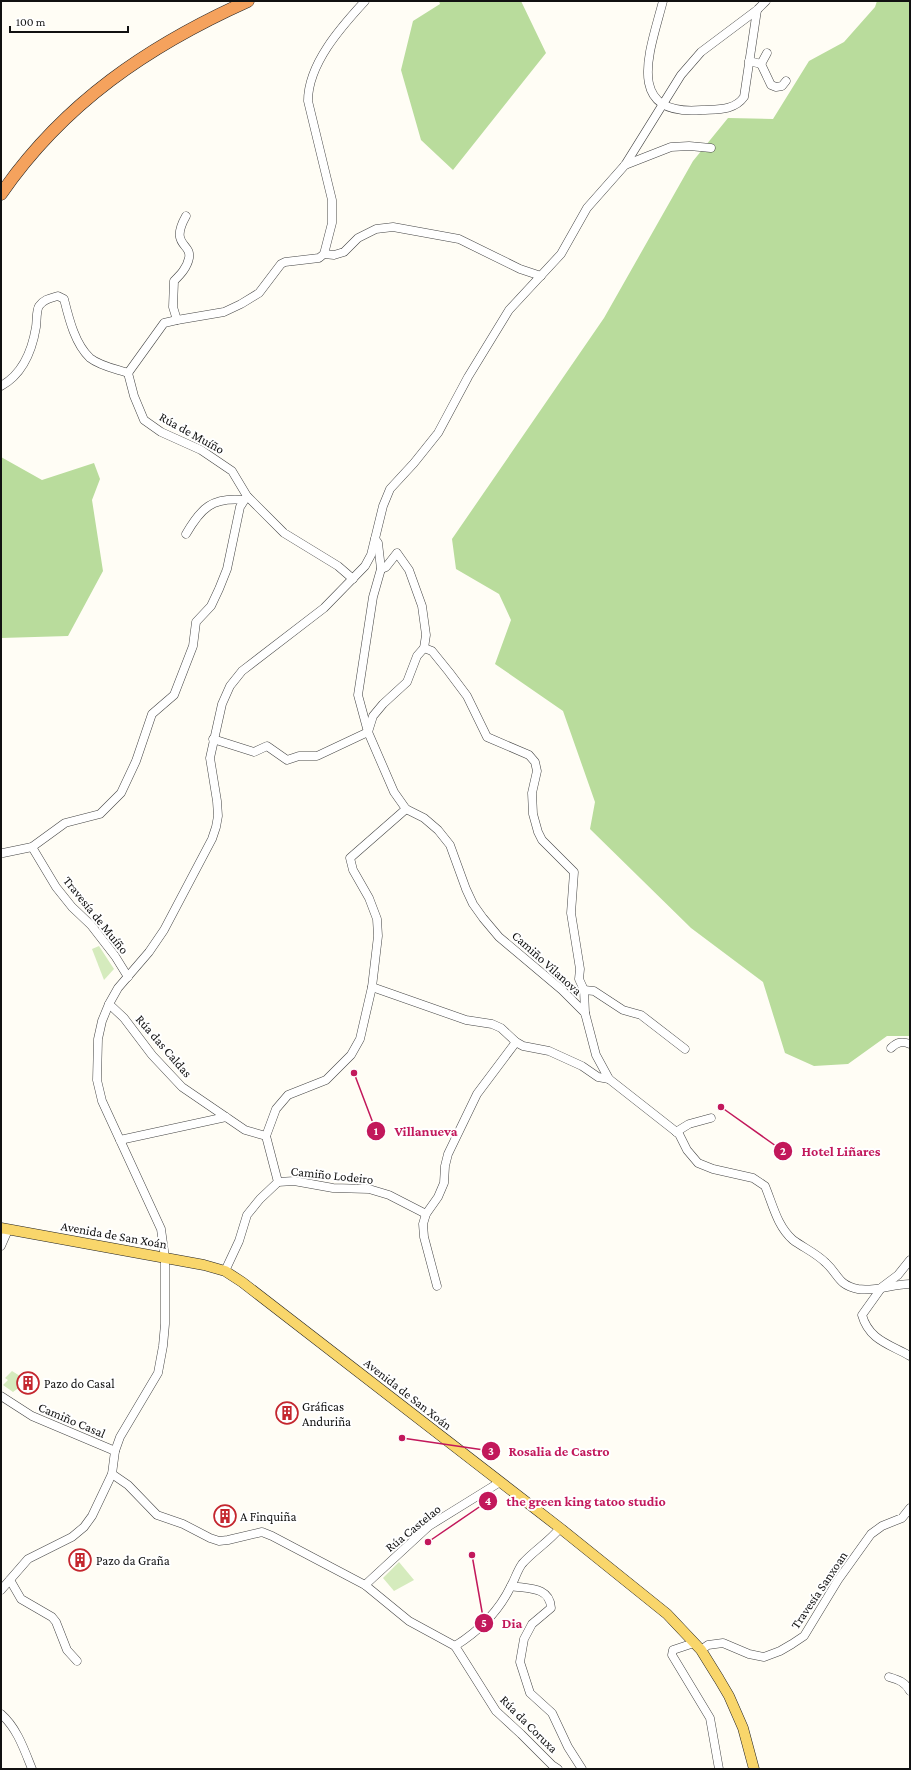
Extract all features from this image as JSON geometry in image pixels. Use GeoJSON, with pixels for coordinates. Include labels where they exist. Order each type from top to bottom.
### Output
{"type":"FeatureCollection","features":[{"type":"Feature","properties":{"kind":"highway"},"geometry":{"type":"LineString","coordinates":[[1,194],[13,176],[46,138],[79,106],[115,76],[152,50],[188,30],[248,1]]}},
{"type":"Feature","properties":{"kind":"main road","name":"Avenida de San Xoán"},"geometry":{"type":"LineString","coordinates":[[5,1229],[204,1265],[225,1271],[242,1282],[560,1528],[647,1597],[666,1614],[697,1646],[729,1696],[743,1728],[754,1769]]}},
{"type":"Feature","properties":{"kind":"street"},"geometry":{"type":"LineString","coordinates":[[1,386],[10,381],[20,372],[28,357],[34,340],[39,307],[46,299],[58,296],[64,299],[74,332],[90,358],[108,367],[128,373],[164,324],[177,320],[224,312],[242,304],[259,292],[281,264],[285,262],[319,258],[324,254],[332,223],[332,200],[308,100],[308,90],[324,51],[365,1]]}},
{"type":"Feature","properties":{"kind":"street"},"geometry":{"type":"LineString","coordinates":[[663,1],[651,50],[647,76],[649,90],[663,105],[685,112],[729,108],[739,104],[744,98],[758,10]]}},
{"type":"Feature","properties":{"kind":"street"},"geometry":{"type":"LineString","coordinates":[[1,1590],[28,1559],[72,1536],[84,1527],[92,1516],[112,1474],[115,1451],[128,1423],[158,1373],[165,1324],[165,1258],[162,1229],[102,1101],[97,1080],[98,1039],[102,1021],[118,988],[149,952],[164,930],[212,839],[218,816],[210,758],[222,704],[230,686],[242,671],[324,608],[353,579],[368,561],[383,506],[390,489],[414,463],[438,433],[468,377],[509,310],[561,254],[587,208],[625,165],[681,76],[701,52],[758,10],[765,2]]}},
{"type":"Feature","properties":{"kind":"street"},"geometry":{"type":"LineString","coordinates":[[761,64],[767,53]]}},
{"type":"Feature","properties":{"kind":"street"},"geometry":{"type":"LineString","coordinates":[[749,61],[761,64]]}},
{"type":"Feature","properties":{"kind":"street"},"geometry":{"type":"LineString","coordinates":[[761,64],[771,85],[776,87],[782,86],[786,81]]}},
{"type":"Feature","properties":{"kind":"street"},"geometry":{"type":"LineString","coordinates":[[625,165],[671,147],[689,146],[710,148]]}},
{"type":"Feature","properties":{"kind":"street"},"geometry":{"type":"LineString","coordinates":[[177,320],[173,307],[174,282],[185,269],[189,258],[188,252],[179,235],[180,228],[186,216]]}},
{"type":"Feature","properties":{"kind":"street"},"geometry":{"type":"LineString","coordinates":[[324,254],[334,255],[344,252],[358,238],[376,229],[394,227],[460,239],[520,269],[541,276]]}},
{"type":"Feature","properties":{"kind":"street","name":"Rúa de Muíño"},"geometry":{"type":"LineString","coordinates":[[128,373],[134,396],[144,420],[161,432],[201,450],[232,471],[245,498],[284,533],[338,566],[353,579]]}},
{"type":"Feature","properties":{"kind":"street"},"geometry":{"type":"LineString","coordinates":[[186,534],[196,516],[205,508],[218,502],[245,498]]}},
{"type":"Feature","properties":{"kind":"street"},"geometry":{"type":"LineString","coordinates":[[3,853],[32,847],[65,823],[100,814],[121,793],[136,761],[152,714],[174,695],[193,646],[196,622],[211,606],[219,589],[227,569],[240,507],[245,498]]}},
{"type":"Feature","properties":{"kind":"street"},"geometry":{"type":"LineString","coordinates":[[225,1271],[239,1241],[248,1215],[260,1199],[278,1182],[266,1136],[276,1109],[288,1095],[326,1080],[350,1055],[360,1039],[372,987],[378,936],[377,919],[369,898],[353,870],[350,858],[406,810],[394,792],[368,732],[358,695],[373,597],[381,569],[378,543],[375,539]]}},
{"type":"Feature","properties":{"kind":"street"},"geometry":{"type":"LineString","coordinates":[[213,739],[254,752],[267,746],[287,760],[299,756],[317,756],[368,732],[373,716],[383,704],[407,682],[414,662],[424,648],[426,635],[422,606],[409,570],[397,553],[386,566],[381,569]]}},
{"type":"Feature","properties":{"kind":"street"},"geometry":{"type":"LineString","coordinates":[[424,648],[432,651],[467,696],[487,737],[529,755],[535,762],[537,771],[532,792],[533,814],[538,832],[542,840],[574,872],[572,913],[580,969],[579,979],[584,990],[585,1013]]}},
{"type":"Feature","properties":{"kind":"street","name":"Camiño Vilanova"},"geometry":{"type":"LineString","coordinates":[[406,810],[424,818],[434,826],[450,845],[466,889],[473,904],[483,918],[499,936],[562,990],[585,1013],[596,1055],[609,1079],[679,1134],[687,1150],[698,1163],[713,1169],[753,1178],[765,1186],[774,1212],[792,1239],[821,1257],[838,1279],[846,1286],[860,1289],[910,1284]]}},
{"type":"Feature","properties":{"kind":"street","name":"Travesía de Muíño"},"geometry":{"type":"LineString","coordinates":[[32,847],[56,887],[72,907],[92,925],[116,956],[128,977]]}},
{"type":"Feature","properties":{"kind":"street"},"geometry":{"type":"LineString","coordinates":[[372,987],[466,1020],[492,1024],[500,1028],[516,1042],[532,1049],[549,1051],[582,1066],[598,1077],[609,1079]]}},
{"type":"Feature","properties":{"kind":"street"},"geometry":{"type":"LineString","coordinates":[[584,990],[594,991],[623,1010],[641,1015],[685,1049]]}},
{"type":"Feature","properties":{"kind":"street","name":"Rúa das Caldas"},"geometry":{"type":"LineString","coordinates":[[109,1004],[124,1018],[152,1055],[182,1087],[245,1130],[266,1136]]}},
{"type":"Feature","properties":{"kind":"street"},"geometry":{"type":"LineString","coordinates":[[437,1286],[424,1237],[423,1224],[426,1214],[438,1197],[444,1183],[445,1166],[448,1154],[477,1094],[516,1042]]}},
{"type":"Feature","properties":{"kind":"street"},"geometry":{"type":"LineString","coordinates":[[891,1048],[900,1042],[910,1044]]}},
{"type":"Feature","properties":{"kind":"street"},"geometry":{"type":"LineString","coordinates":[[120,1140],[226,1118]]}},
{"type":"Feature","properties":{"kind":"street"},"geometry":{"type":"LineString","coordinates":[[676,1132],[690,1124],[711,1118]]}},
{"type":"Feature","properties":{"kind":"street","name":"Camiño Lodeiro"},"geometry":{"type":"LineString","coordinates":[[278,1182],[294,1181],[333,1188],[369,1189],[389,1195],[426,1214]]}},
{"type":"Feature","properties":{"kind":"street"},"geometry":{"type":"LineString","coordinates":[[1,1246],[5,1229]]}},
{"type":"Feature","properties":{"kind":"street"},"geometry":{"type":"LineString","coordinates":[[910,1260],[898,1275],[882,1287],[862,1315],[865,1324],[872,1335],[910,1356]]}},
{"type":"Feature","properties":{"kind":"street","name":"Camiño Casal"},"geometry":{"type":"LineString","coordinates":[[1,1396],[32,1416],[115,1451]]}},
{"type":"Feature","properties":{"kind":"street"},"geometry":{"type":"LineString","coordinates":[[112,1474],[128,1485],[157,1515],[183,1524],[219,1541],[262,1532],[306,1553],[365,1585],[409,1621],[456,1646],[474,1633],[490,1617],[512,1586],[516,1574],[523,1564],[560,1528]]}},
{"type":"Feature","properties":{"kind":"street","name":"Rúa Castelao"},"geometry":{"type":"LineString","coordinates":[[365,1585],[429,1526],[500,1482]]}},
{"type":"Feature","properties":{"kind":"street","name":"Travesía Sanxoan"},"geometry":{"type":"LineString","coordinates":[[719,1769],[710,1718],[672,1655],[673,1650],[723,1643],[749,1654],[764,1657],[780,1651],[792,1644],[804,1636],[838,1580],[871,1534],[882,1526],[902,1518],[910,1508]]}},
{"type":"Feature","properties":{"kind":"street"},"geometry":{"type":"LineString","coordinates":[[10,1580],[21,1599],[52,1617],[56,1622],[67,1650],[77,1661]]}},
{"type":"Feature","properties":{"kind":"street"},"geometry":{"type":"LineString","coordinates":[[512,1586],[534,1588],[548,1598],[551,1603],[551,1608],[532,1624],[524,1639],[520,1662],[530,1693],[552,1713],[568,1747],[582,1769]]}},
{"type":"Feature","properties":{"kind":"street","name":"Rúa da Coruxa"},"geometry":{"type":"LineString","coordinates":[[456,1646],[496,1711],[558,1769]]}},
{"type":"Feature","properties":{"kind":"street"},"geometry":{"type":"LineString","coordinates":[[889,1677],[901,1680],[910,1691]]}},
{"type":"Feature","properties":{"kind":"street"},"geometry":{"type":"LineString","coordinates":[[1,1714],[10,1723],[18,1737],[32,1769]]}},
{"type":"Feature","properties":{"kind":"green space"},"geometry":{"type":"Polygon","coordinates":[[[439,1],[521,1],[546,53],[453,170],[421,140],[401,70],[413,21],[440,4],[439,1]]]}},
{"type":"Feature","properties":{"kind":"green space"},"geometry":{"type":"Polygon","coordinates":[[[877,1],[910,1],[910,1036],[887,1036],[848,1064],[814,1066],[785,1053],[763,982],[691,928],[590,829],[595,802],[563,711],[495,664],[511,620],[499,594],[456,569],[452,539],[604,318],[693,161],[728,118],[773,119],[809,61],[844,42],[875,7],[877,1]]]}},
{"type":"Feature","properties":{"kind":"green space"},"geometry":{"type":"Polygon","coordinates":[[[1,457],[42,480],[94,463],[100,479],[92,500],[103,571],[68,636],[1,638],[1,457]]]}},
{"type":"Feature","properties":{"kind":"green space"},"geometry":{"type":"Polygon","coordinates":[[[99,946],[114,969],[104,980],[92,949],[99,946]]]}},
{"type":"Feature","properties":{"kind":"green space"},"geometry":{"type":"Polygon","coordinates":[[[12,1371],[28,1381],[13,1392],[3,1385],[8,1380],[5,1378],[12,1371]]]}},
{"type":"Feature","properties":{"kind":"green space"},"geometry":{"type":"Polygon","coordinates":[[[399,1562],[414,1580],[394,1591],[383,1578],[399,1562]]]}},
{"type":"Feature","properties":{"kind":"place","name":"Villanueva"},"geometry":{"type":"Point","coordinates":[354,1073]}},
{"type":"Feature","properties":{"kind":"place","name":"Hotel Liñares"},"geometry":{"type":"Point","coordinates":[721,1107]}},
{"type":"Feature","properties":{"kind":"place","name":"Pazo do Casal"},"geometry":{"type":"Point","coordinates":[28,1383]}},
{"type":"Feature","properties":{"kind":"place","name":"Gráficas Anduriña"},"geometry":{"type":"Point","coordinates":[287,1413]}},
{"type":"Feature","properties":{"kind":"place","name":"Rosalia de Castro"},"geometry":{"type":"Point","coordinates":[402,1438]}},
{"type":"Feature","properties":{"kind":"place","name":"A Finquiña"},"geometry":{"type":"Point","coordinates":[225,1516]}},
{"type":"Feature","properties":{"kind":"place","name":"the green king tatoo studio"},"geometry":{"type":"Point","coordinates":[428,1542]}},
{"type":"Feature","properties":{"kind":"place","name":"Dia"},"geometry":{"type":"Point","coordinates":[472,1555]}},
{"type":"Feature","properties":{"kind":"place","name":"Pazo da Graña"},"geometry":{"type":"Point","coordinates":[80,1560]}}]}
